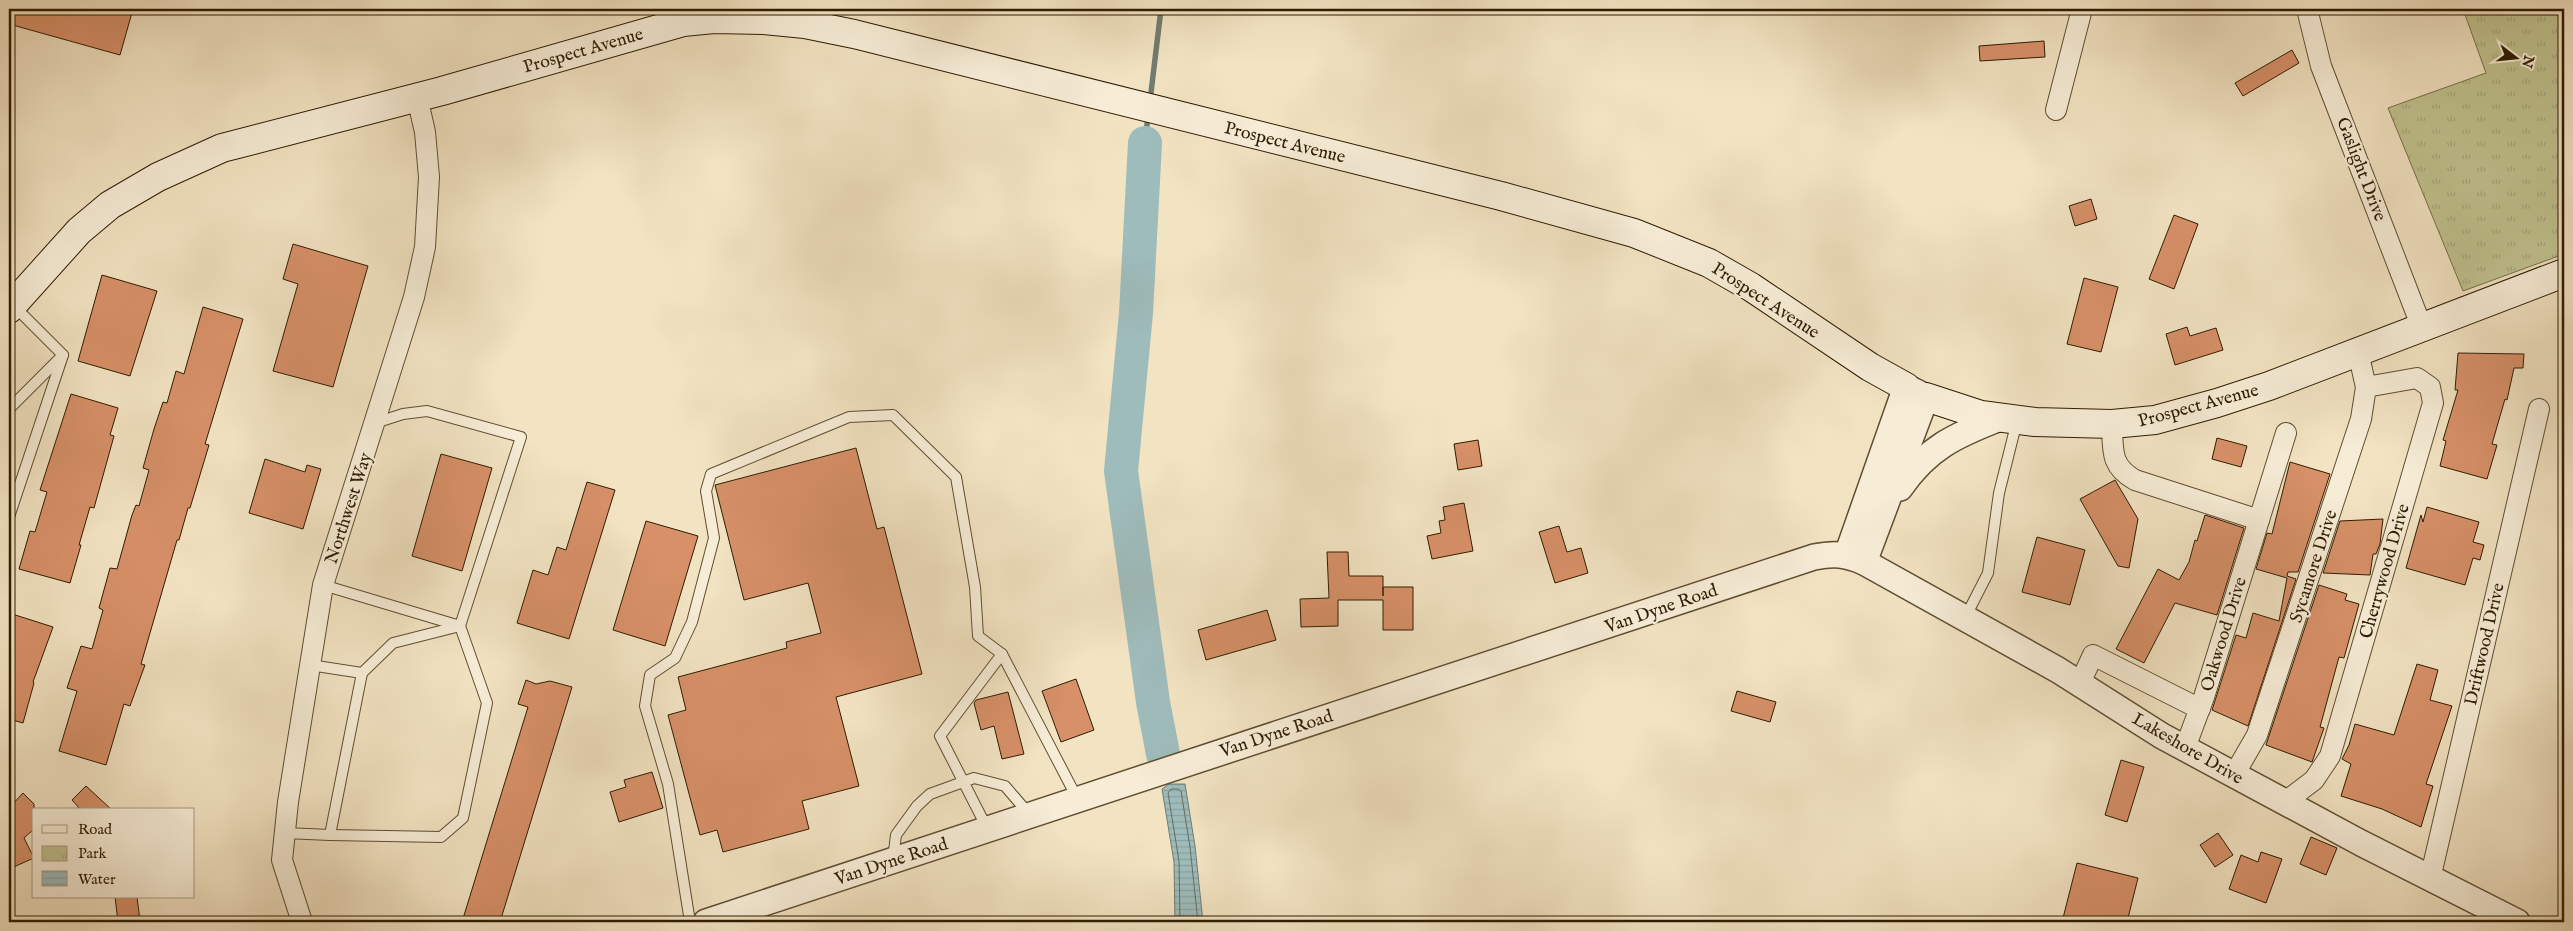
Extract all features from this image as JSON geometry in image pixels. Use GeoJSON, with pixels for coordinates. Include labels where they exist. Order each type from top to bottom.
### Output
{"type":"FeatureCollection","features":[{"type":"Feature","properties":{"kind":"main road","name":"Prospect Avenue"},"geometry":{"type":"LineString","coordinates":[[10,308],[96,216],[126,194],[158,176],[222,148],[417,97],[661,28],[702,20],[737,19],[805,24],[854,34],[1501,196],[1671,246],[1709,263],[1751,286],[1854,357],[1916,392],[1981,415],[2009,419],[2058,424],[2112,424],[2156,420],[2217,403],[2358,352],[2564,273]]}},
{"type":"Feature","properties":{"kind":"street"},"geometry":{"type":"LineString","coordinates":[[2056,110],[2082,9]]}},
{"type":"Feature","properties":{"kind":"street","name":"Gaslight Drive"},"geometry":{"type":"LineString","coordinates":[[2306,9],[2321,66],[2422,328]]}},
{"type":"Feature","properties":{"kind":"street","name":"Northwest Way"},"geometry":{"type":"LineString","coordinates":[[302,922],[282,860],[285,833],[323,585],[414,297],[427,234],[429,196],[428,157],[417,97]]}},
{"type":"Feature","properties":{"kind":"street","name":"Sycamore Drive"},"geometry":{"type":"LineString","coordinates":[[2234,775],[2248,754],[2265,711],[2361,419],[2366,386],[2358,352]]}},
{"type":"Feature","properties":{"kind":"street","name":"Cherrywood Drive"},"geometry":{"type":"LineString","coordinates":[[2285,802],[2314,780],[2330,756],[2433,403],[2430,387],[2417,378],[2366,386]]}},
{"type":"Feature","properties":{"kind":"street"},"geometry":{"type":"LineString","coordinates":[[1876,529],[1916,392]]}},
{"type":"Feature","properties":{"kind":"street"},"geometry":{"type":"LineString","coordinates":[[1856,558],[1916,392]]}},
{"type":"Feature","properties":{"kind":"street","name":"Driftwood Drive"},"geometry":{"type":"LineString","coordinates":[[2430,879],[2539,409]]}},
{"type":"Feature","properties":{"kind":"street"},"geometry":{"type":"LineString","coordinates":[[1856,558],[1900,488],[1926,456],[1948,440],[2009,419]]}},
{"type":"Feature","properties":{"kind":"street"},"geometry":{"type":"LineString","coordinates":[[2112,424],[2113,453],[2122,473],[2135,480],[2259,520]]}},
{"type":"Feature","properties":{"kind":"street","name":"Oakwood Drive"},"geometry":{"type":"LineString","coordinates":[[2185,748],[2200,709],[2286,433]]}},
{"type":"Feature","properties":{"kind":"street","name":"Van Dyne Road"},"geometry":{"type":"LineString","coordinates":[[706,922],[1814,557],[1832,554],[1856,558]]}},
{"type":"Feature","properties":{"kind":"street","name":"Lakeshore Drive"},"geometry":{"type":"LineString","coordinates":[[1856,558],[2080,683],[2185,748],[2234,775],[2430,879],[2517,922]]}},
{"type":"Feature","properties":{"kind":"street"},"geometry":{"type":"LineString","coordinates":[[2080,683],[2093,655],[2200,709]]}},
{"type":"Feature","properties":{"kind":"lane"},"geometry":{"type":"LineString","coordinates":[[10,308],[63,355]]}},
{"type":"Feature","properties":{"kind":"lane"},"geometry":{"type":"LineString","coordinates":[[9,410],[63,355]]}},
{"type":"Feature","properties":{"kind":"lane"},"geometry":{"type":"LineString","coordinates":[[9,517],[63,355]]}},
{"type":"Feature","properties":{"kind":"lane"},"geometry":{"type":"LineString","coordinates":[[285,833],[441,837],[463,818],[487,704],[460,626],[521,437],[427,411],[403,414],[375,422]]}},
{"type":"Feature","properties":{"kind":"lane"},"geometry":{"type":"LineString","coordinates":[[706,922],[645,706],[650,675],[675,658],[692,622],[714,538],[706,491],[712,474],[849,418],[893,415],[956,478],[975,587],[978,636],[1002,654],[1078,798]]}},
{"type":"Feature","properties":{"kind":"lane"},"geometry":{"type":"LineString","coordinates":[[1964,618],[1988,573],[2009,419]]}},
{"type":"Feature","properties":{"kind":"lane"},"geometry":{"type":"LineString","coordinates":[[323,585],[460,626]]}},
{"type":"Feature","properties":{"kind":"lane"},"geometry":{"type":"LineString","coordinates":[[330,835],[362,673],[394,643],[460,626]]}},
{"type":"Feature","properties":{"kind":"lane"},"geometry":{"type":"LineString","coordinates":[[987,829],[940,736],[1002,654]]}},
{"type":"Feature","properties":{"kind":"lane"},"geometry":{"type":"LineString","coordinates":[[310,665],[362,673]]}},
{"type":"Feature","properties":{"kind":"lane"},"geometry":{"type":"LineString","coordinates":[[893,860],[896,835],[917,806],[930,794],[974,778],[1005,786],[1030,814]]}},
{"type":"Feature","properties":{"kind":"green space"},"geometry":{"type":"Polygon","coordinates":[[[2463,9],[2564,9],[2564,254],[2463,291],[2388,108],[2486,73],[2463,9]]]}},
{"type":"Feature","properties":{"kind":"water"},"geometry":{"type":"Polygon","coordinates":[[[1169,784],[1185,784],[1195,846],[1203,922],[1175,922],[1174,862],[1162,789],[1169,784]]]}},
{"type":"Feature","properties":{"kind":"building"},"geometry":{"type":"Polygon","coordinates":[[[9,9],[133,9],[120,55],[9,24],[9,9]]]}},
{"type":"Feature","properties":{"kind":"building"},"geometry":{"type":"Polygon","coordinates":[[[2044,41],[2045,57],[1980,61],[1979,46],[2044,41]]]}},
{"type":"Feature","properties":{"kind":"building"},"geometry":{"type":"Polygon","coordinates":[[[2292,50],[2299,63],[2243,96],[2235,83],[2292,50]]]}},
{"type":"Feature","properties":{"kind":"building"},"geometry":{"type":"Polygon","coordinates":[[[2091,199],[2097,219],[2075,226],[2069,206],[2091,199]]]}},
{"type":"Feature","properties":{"kind":"building"},"geometry":{"type":"Polygon","coordinates":[[[2174,215],[2198,224],[2174,289],[2149,279],[2174,215]]]}},
{"type":"Feature","properties":{"kind":"building"},"geometry":{"type":"Polygon","coordinates":[[[293,244],[368,266],[333,387],[273,371],[298,284],[283,279],[293,244]]]}},
{"type":"Feature","properties":{"kind":"building"},"geometry":{"type":"Polygon","coordinates":[[[102,275],[157,291],[130,376],[78,361],[102,275]]]}},
{"type":"Feature","properties":{"kind":"building"},"geometry":{"type":"Polygon","coordinates":[[[2084,278],[2118,287],[2101,352],[2067,344],[2084,278]]]}},
{"type":"Feature","properties":{"kind":"building"},"geometry":{"type":"Polygon","coordinates":[[[203,307],[243,319],[205,444],[209,445],[190,508],[188,508],[179,540],[177,540],[141,664],[145,665],[130,706],[124,704],[106,765],[59,751],[77,691],[67,688],[81,646],[92,649],[103,610],[99,608],[110,568],[117,569],[132,515],[136,505],[139,506],[149,470],[143,468],[154,429],[163,402],[167,403],[176,371],[184,374],[203,307]]]}},
{"type":"Feature","properties":{"kind":"building"},"geometry":{"type":"Polygon","coordinates":[[[2187,327],[2190,336],[2216,328],[2223,350],[2175,365],[2166,334],[2187,327]]]}},
{"type":"Feature","properties":{"kind":"building"},"geometry":{"type":"Polygon","coordinates":[[[2458,353],[2524,354],[2523,368],[2514,368],[2507,400],[2505,399],[2492,444],[2497,445],[2487,479],[2440,466],[2446,441],[2443,440],[2458,390],[2455,390],[2458,353]]]}},
{"type":"Feature","properties":{"kind":"building"},"geometry":{"type":"Polygon","coordinates":[[[71,394],[118,408],[110,435],[114,436],[94,508],[90,507],[70,583],[19,569],[30,531],[35,532],[47,492],[40,490],[71,394]]]}},
{"type":"Feature","properties":{"kind":"building"},"geometry":{"type":"Polygon","coordinates":[[[2217,438],[2247,446],[2241,467],[2212,459],[2217,438]]]}},
{"type":"Feature","properties":{"kind":"building"},"geometry":{"type":"Polygon","coordinates":[[[1478,440],[1482,466],[1458,470],[1454,444],[1478,440]]]}},
{"type":"Feature","properties":{"kind":"building"},"geometry":{"type":"Polygon","coordinates":[[[856,448],[877,529],[884,527],[922,674],[836,697],[859,786],[802,801],[809,829],[723,852],[717,830],[700,835],[668,715],[686,710],[678,677],[787,648],[786,642],[821,633],[808,583],[744,600],[715,485],[856,448]]]}},
{"type":"Feature","properties":{"kind":"building"},"geometry":{"type":"Polygon","coordinates":[[[441,454],[492,468],[462,571],[412,556],[441,454]]]}},
{"type":"Feature","properties":{"kind":"building"},"geometry":{"type":"Polygon","coordinates":[[[265,459],[305,472],[307,465],[321,469],[303,529],[249,513],[265,459]]]}},
{"type":"Feature","properties":{"kind":"building"},"geometry":{"type":"Polygon","coordinates":[[[2290,462],[2330,474],[2298,572],[2288,572],[2287,576],[2296,579],[2248,726],[2212,710],[2236,635],[2246,638],[2253,613],[2279,621],[2287,578],[2256,569],[2267,533],[2272,534],[2290,462]]]}},
{"type":"Feature","properties":{"kind":"building"},"geometry":{"type":"Polygon","coordinates":[[[2115,480],[2138,519],[2129,568],[2118,566],[2080,499],[2115,480]]]}},
{"type":"Feature","properties":{"kind":"building"},"geometry":{"type":"Polygon","coordinates":[[[587,482],[615,490],[569,639],[517,623],[533,570],[548,575],[557,547],[566,550],[587,482]]]}},
{"type":"Feature","properties":{"kind":"building"},"geometry":{"type":"Polygon","coordinates":[[[1464,503],[1473,551],[1432,559],[1427,536],[1441,533],[1439,521],[1445,520],[1443,507],[1464,503]]]}},
{"type":"Feature","properties":{"kind":"building"},"geometry":{"type":"Polygon","coordinates":[[[2427,507],[2479,522],[2473,542],[2484,545],[2480,560],[2473,558],[2465,585],[2406,568],[2421,515],[2423,522],[2427,507]]]}},
{"type":"Feature","properties":{"kind":"building"},"geometry":{"type":"Polygon","coordinates":[[[2205,515],[2244,528],[2217,615],[2175,603],[2144,663],[2116,649],[2158,569],[2179,580],[2189,562],[2205,515]]]}},
{"type":"Feature","properties":{"kind":"building"},"geometry":{"type":"Polygon","coordinates":[[[2383,519],[2380,544],[2376,554],[2373,554],[2370,575],[2323,573],[2340,521],[2383,519]]]}},
{"type":"Feature","properties":{"kind":"building"},"geometry":{"type":"Polygon","coordinates":[[[646,521],[698,536],[665,646],[613,630],[646,521]]]}},
{"type":"Feature","properties":{"kind":"building"},"geometry":{"type":"Polygon","coordinates":[[[1559,526],[1567,552],[1581,548],[1588,573],[1555,583],[1539,532],[1559,526]]]}},
{"type":"Feature","properties":{"kind":"building"},"geometry":{"type":"Polygon","coordinates":[[[2037,537],[2085,550],[2070,605],[2022,592],[2037,537]]]}},
{"type":"Feature","properties":{"kind":"building"},"geometry":{"type":"Polygon","coordinates":[[[1327,552],[1348,552],[1349,576],[1383,576],[1383,587],[1413,587],[1413,630],[1383,630],[1383,600],[1338,600],[1338,626],[1301,627],[1300,599],[1329,598],[1327,552]]]}},
{"type":"Feature","properties":{"kind":"building"},"geometry":{"type":"Polygon","coordinates":[[[2319,585],[2347,594],[2345,600],[2359,604],[2344,658],[2339,657],[2320,727],[2324,728],[2312,762],[2266,745],[2319,585]]]}},
{"type":"Feature","properties":{"kind":"building"},"geometry":{"type":"Polygon","coordinates":[[[1267,610],[1276,640],[1206,660],[1198,630],[1267,610]]]}},
{"type":"Feature","properties":{"kind":"building"},"geometry":{"type":"Polygon","coordinates":[[[9,613],[53,627],[33,682],[23,723],[9,719],[9,613]]]}},
{"type":"Feature","properties":{"kind":"building"},"geometry":{"type":"Polygon","coordinates":[[[2417,664],[2438,670],[2430,700],[2452,706],[2426,784],[2433,786],[2421,827],[2382,809],[2341,796],[2351,764],[2342,759],[2349,745],[2355,724],[2394,735],[2417,664]]]}},
{"type":"Feature","properties":{"kind":"building"},"geometry":{"type":"Polygon","coordinates":[[[1076,679],[1094,730],[1061,742],[1042,691],[1076,679]]]}},
{"type":"Feature","properties":{"kind":"building"},"geometry":{"type":"Polygon","coordinates":[[[526,680],[536,684],[550,681],[572,687],[500,922],[462,922],[528,707],[518,704],[526,680]]]}},
{"type":"Feature","properties":{"kind":"building"},"geometry":{"type":"Polygon","coordinates":[[[1737,691],[1776,702],[1770,722],[1731,711],[1737,691]]]}},
{"type":"Feature","properties":{"kind":"building"},"geometry":{"type":"Polygon","coordinates":[[[1008,692],[1024,754],[1002,759],[994,726],[981,730],[974,703],[976,700],[1008,692]]]}},
{"type":"Feature","properties":{"kind":"building"},"geometry":{"type":"Polygon","coordinates":[[[2121,760],[2144,767],[2127,822],[2105,815],[2121,760]]]}},
{"type":"Feature","properties":{"kind":"building"},"geometry":{"type":"Polygon","coordinates":[[[652,772],[663,808],[619,822],[610,792],[626,787],[624,780],[652,772]]]}},
{"type":"Feature","properties":{"kind":"building"},"geometry":{"type":"Polygon","coordinates":[[[86,786],[110,808],[79,808],[72,800],[86,786]]]}},
{"type":"Feature","properties":{"kind":"building"},"geometry":{"type":"Polygon","coordinates":[[[23,793],[34,804],[34,808],[32,808],[32,831],[24,838],[32,854],[32,859],[9,869],[9,808],[23,793]]]}},
{"type":"Feature","properties":{"kind":"building"},"geometry":{"type":"Polygon","coordinates":[[[2218,833],[2233,855],[2215,867],[2200,845],[2218,833]]]}},
{"type":"Feature","properties":{"kind":"building"},"geometry":{"type":"Polygon","coordinates":[[[2311,837],[2337,848],[2326,875],[2300,864],[2311,837]]]}},
{"type":"Feature","properties":{"kind":"building"},"geometry":{"type":"Polygon","coordinates":[[[2261,852],[2282,859],[2266,903],[2229,889],[2241,855],[2258,862],[2261,852]]]}},
{"type":"Feature","properties":{"kind":"building"},"geometry":{"type":"Polygon","coordinates":[[[2077,863],[2138,878],[2127,922],[2062,922],[2077,863]]]}},
{"type":"Feature","properties":{"kind":"building"},"geometry":{"type":"Polygon","coordinates":[[[115,898],[137,898],[140,921],[118,922],[115,898]]]}},
{"type":"Feature","properties":{"kind":"waterway"},"geometry":{"type":"LineString","coordinates":[[1150,101],[1161,9]]}},
{"type":"Feature","properties":{"kind":"waterway"},"geometry":{"type":"LineString","coordinates":[[1145,143],[1148,115]]}},
{"type":"Feature","properties":{"kind":"waterway"},"geometry":{"type":"LineString","coordinates":[[1145,143],[1136,313],[1121,471],[1153,702],[1163,754]]}}]}
